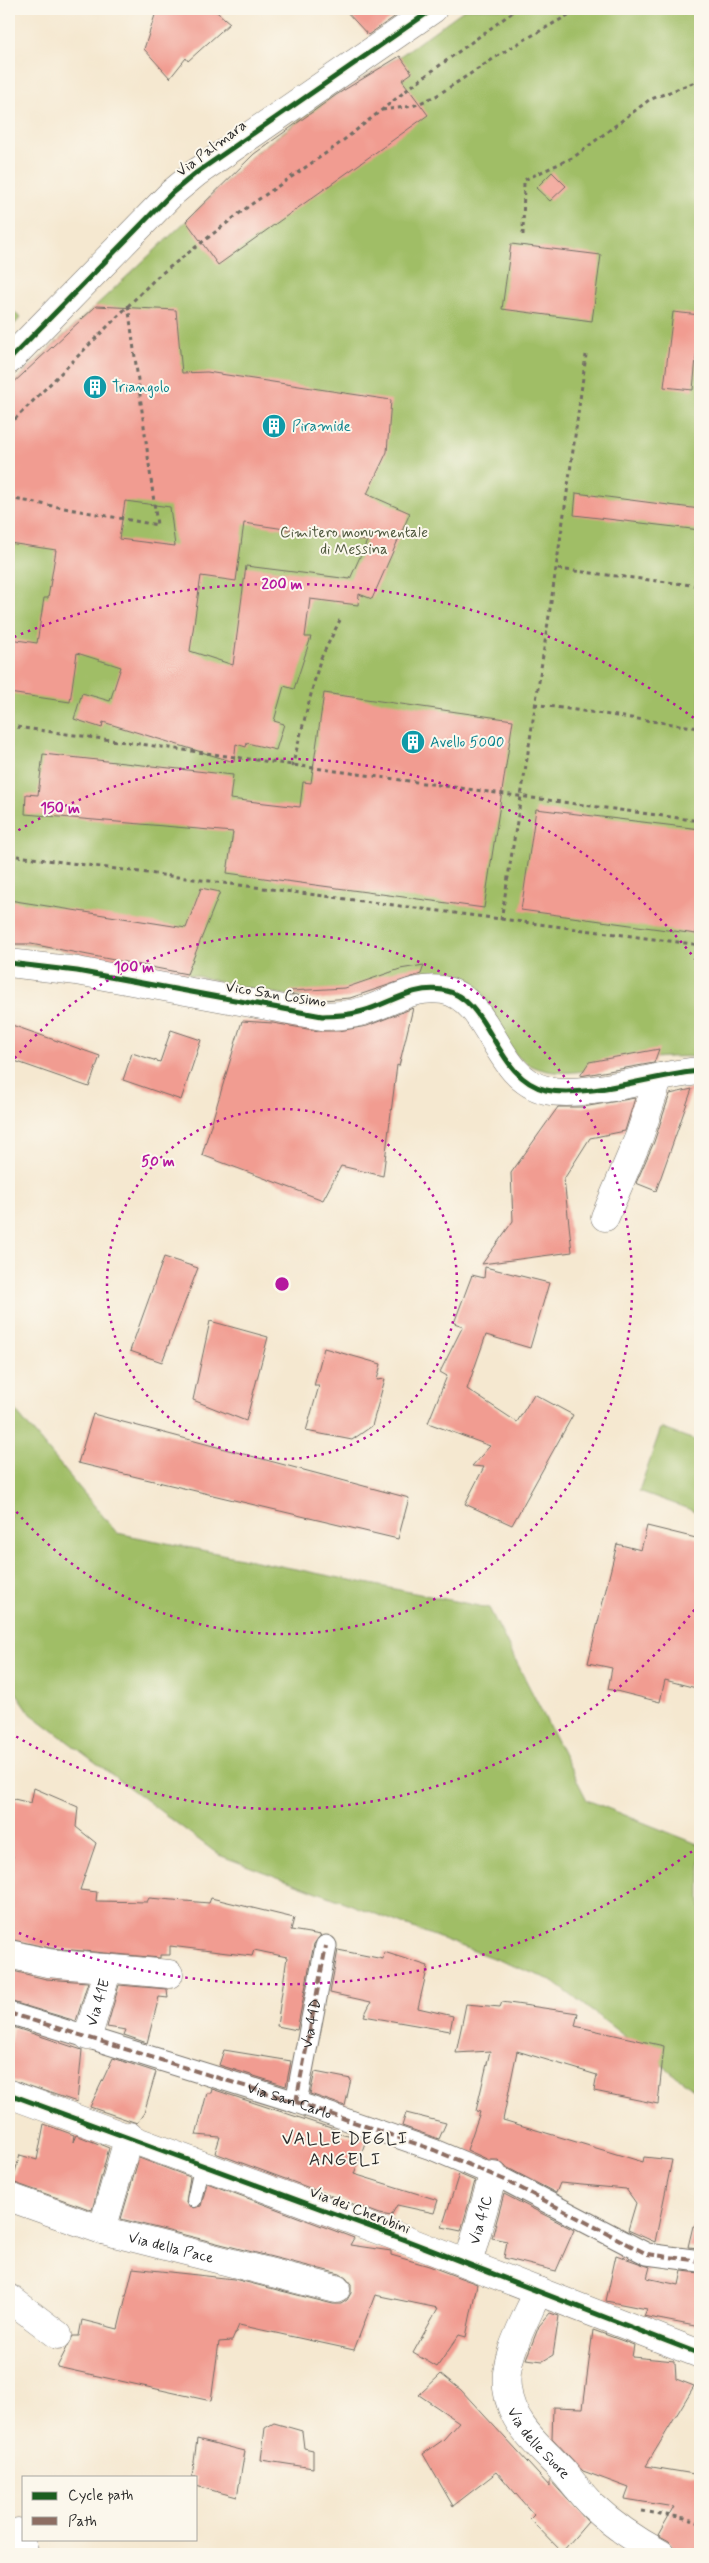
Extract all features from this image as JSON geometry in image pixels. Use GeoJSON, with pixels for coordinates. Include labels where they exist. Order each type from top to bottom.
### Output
{"type":"FeatureCollection","features":[{"type":"Feature","properties":{"kind":"street","name":"Via Palmara"},"geometry":{"type":"LineString","coordinates":[[9,360],[166,200],[196,173],[433,9]]}},
{"type":"Feature","properties":{"kind":"street","name":"Vico San Cosimo"},"geometry":{"type":"LineString","coordinates":[[9,963],[77,971],[322,1016],[338,1016],[366,1010],[417,990],[445,990],[456,994],[476,1012],[503,1056],[530,1084],[546,1090],[582,1091],[675,1073],[700,1071]]}},
{"type":"Feature","properties":{"kind":"street"},"geometry":{"type":"LineString","coordinates":[[605,1217],[639,1137],[659,1077]]}},
{"type":"Feature","properties":{"kind":"street","name":"Via 41D"},"geometry":{"type":"LineString","coordinates":[[296,2102],[326,1946]]}},
{"type":"Feature","properties":{"kind":"street"},"geometry":{"type":"LineString","coordinates":[[9,1954],[48,1963],[169,1974]]}},
{"type":"Feature","properties":{"kind":"street","name":"Via 41E"},"geometry":{"type":"LineString","coordinates":[[88,2036],[108,1968]]}},
{"type":"Feature","properties":{"kind":"street","name":"Via San Carlo"},"geometry":{"type":"LineString","coordinates":[[9,2012],[296,2102],[434,2150],[493,2175],[647,2254],[700,2261]]}},
{"type":"Feature","properties":{"kind":"street","name":"Via dei Cherubini"},"geometry":{"type":"LineString","coordinates":[[9,2094],[129,2136],[700,2354]]}},
{"type":"Feature","properties":{"kind":"street"},"geometry":{"type":"LineString","coordinates":[[102,2230],[129,2136]]}},
{"type":"Feature","properties":{"kind":"street","name":"Via 41C"},"geometry":{"type":"LineString","coordinates":[[468,2264],[493,2175]]}},
{"type":"Feature","properties":{"kind":"street","name":"Via della Pace"},"geometry":{"type":"LineString","coordinates":[[9,2196],[102,2230],[336,2289]]}},
{"type":"Feature","properties":{"kind":"street","name":"Via delle Suore"},"geometry":{"type":"LineString","coordinates":[[538,2291],[509,2363],[506,2387],[513,2413],[534,2443],[560,2468],[593,2506],[631,2536],[661,2554]]}},
{"type":"Feature","properties":{"kind":"street"},"geometry":{"type":"LineString","coordinates":[[9,2298],[58,2335]]}},
{"type":"Feature","properties":{"kind":"lane"},"geometry":{"type":"LineString","coordinates":[[194,2200],[202,2164]]}},
{"type":"Feature","properties":{"kind":"path"},"geometry":{"type":"LineString","coordinates":[[9,425],[128,304],[158,277],[249,206],[335,147],[381,110],[517,9]]}},
{"type":"Feature","properties":{"kind":"path"},"geometry":{"type":"LineString","coordinates":[[381,110],[413,106],[436,96],[510,48],[578,9]]}},
{"type":"Feature","properties":{"kind":"path"},"geometry":{"type":"LineString","coordinates":[[523,234],[524,180],[574,157],[649,100],[700,80]]}},
{"type":"Feature","properties":{"kind":"path"},"geometry":{"type":"LineString","coordinates":[[9,498],[157,525],[128,304]]}},
{"type":"Feature","properties":{"kind":"path"},"geometry":{"type":"LineString","coordinates":[[501,920],[534,704],[558,569],[586,354]]}},
{"type":"Feature","properties":{"kind":"path"},"geometry":{"type":"LineString","coordinates":[[558,569],[700,586]]}},
{"type":"Feature","properties":{"kind":"path"},"geometry":{"type":"LineString","coordinates":[[292,767],[320,660],[340,620]]}},
{"type":"Feature","properties":{"kind":"path"},"geometry":{"type":"LineString","coordinates":[[534,704],[700,728]]}},
{"type":"Feature","properties":{"kind":"path"},"geometry":{"type":"LineString","coordinates":[[9,726],[292,767],[700,821]]}},
{"type":"Feature","properties":{"kind":"path"},"geometry":{"type":"LineString","coordinates":[[9,855],[700,945]]}},
{"type":"Feature","properties":{"kind":"green space","name":"Cimitero monumentale di Messina"},"geometry":{"type":"Polygon","coordinates":[[[465,9],[700,9],[700,1057],[644,1059],[573,1072],[545,1070],[532,1066],[508,1046],[471,991],[460,982],[446,976],[415,975],[336,995],[321,997],[297,996],[262,991],[63,950],[9,944],[9,387],[186,221],[254,154],[319,105],[400,56],[465,9]]]}},
{"type":"Feature","properties":{"kind":"green space"},"geometry":{"type":"Polygon","coordinates":[[[9,306],[20,318],[9,331],[9,306]]]}},
{"type":"Feature","properties":{"kind":"green space"},"geometry":{"type":"Polygon","coordinates":[[[9,1403],[117,1533],[489,1608],[587,1800],[700,1845],[700,2094],[551,1980],[219,1855],[31,1714],[9,1682],[9,1403]]]}},
{"type":"Feature","properties":{"kind":"green space"},"geometry":{"type":"Polygon","coordinates":[[[661,1428],[700,1442],[700,1513],[639,1491],[661,1428]]]}},
{"type":"Feature","properties":{"kind":"building"},"geometry":{"type":"Polygon","coordinates":[[[157,9],[213,9],[230,23],[188,61],[186,58],[170,78],[144,49],[157,9]]]}},
{"type":"Feature","properties":{"kind":"building"},"geometry":{"type":"Polygon","coordinates":[[[344,9],[406,9],[368,35],[344,9]]]}},
{"type":"Feature","properties":{"kind":"building"},"geometry":{"type":"Polygon","coordinates":[[[400,56],[412,73],[402,80],[428,115],[218,265],[186,221],[254,154],[336,95],[400,56]]]}},
{"type":"Feature","properties":{"kind":"building"},"geometry":{"type":"Polygon","coordinates":[[[552,172],[566,186],[550,201],[536,188],[552,172]]]}},
{"type":"Feature","properties":{"kind":"building"},"geometry":{"type":"Polygon","coordinates":[[[511,244],[601,255],[592,321],[502,309],[511,244]]]}},
{"type":"Feature","properties":{"kind":"building"},"geometry":{"type":"Polygon","coordinates":[[[96,306],[176,310],[182,373],[207,372],[391,400],[387,452],[367,494],[410,513],[372,599],[359,594],[358,605],[310,599],[305,637],[311,637],[294,689],[284,686],[274,721],[284,724],[276,750],[247,743],[246,747],[236,744],[234,762],[103,722],[102,728],[74,719],[82,693],[110,701],[121,667],[77,653],[70,702],[9,693],[10,639],[37,643],[44,598],[48,598],[56,550],[9,543],[9,387],[96,306]],[[125,501],[119,539],[175,546],[170,507],[125,501]],[[244,523],[236,581],[201,576],[190,651],[233,665],[246,566],[350,579],[367,541],[244,523]]]}},
{"type":"Feature","properties":{"kind":"building"},"geometry":{"type":"Polygon","coordinates":[[[673,312],[700,315],[693,390],[664,387],[673,312]]]}},
{"type":"Feature","properties":{"kind":"building"},"geometry":{"type":"Polygon","coordinates":[[[576,493],[700,509],[700,530],[574,515],[576,493]]]}},
{"type":"Feature","properties":{"kind":"building"},"geometry":{"type":"Polygon","coordinates":[[[324,693],[513,720],[484,908],[227,873],[233,832],[25,814],[26,794],[38,795],[43,754],[233,775],[230,799],[300,807],[303,782],[311,783],[324,693]]]}},
{"type":"Feature","properties":{"kind":"building"},"geometry":{"type":"Polygon","coordinates":[[[536,809],[700,829],[700,898],[696,934],[521,910],[536,809]]]}},
{"type":"Feature","properties":{"kind":"building"},"geometry":{"type":"Polygon","coordinates":[[[201,888],[220,892],[187,974],[31,944],[9,944],[9,900],[186,928],[201,888]]]}},
{"type":"Feature","properties":{"kind":"building"},"geometry":{"type":"Polygon","coordinates":[[[424,965],[421,974],[350,998],[323,1000],[290,994],[290,991],[345,988],[400,969],[424,965]]]}},
{"type":"Feature","properties":{"kind":"building"},"geometry":{"type":"Polygon","coordinates":[[[413,1008],[399,1066],[397,1065],[383,1176],[341,1166],[323,1200],[202,1155],[242,1021],[273,1023],[319,1031],[339,1031],[367,1026],[413,1008]]]}},
{"type":"Feature","properties":{"kind":"building"},"geometry":{"type":"Polygon","coordinates":[[[9,1024],[100,1056],[89,1087],[9,1059],[9,1024]]]}},
{"type":"Feature","properties":{"kind":"building"},"geometry":{"type":"Polygon","coordinates":[[[171,1030],[201,1040],[181,1100],[123,1080],[132,1053],[160,1062],[171,1030]]]}},
{"type":"Feature","properties":{"kind":"building"},"geometry":{"type":"Polygon","coordinates":[[[659,1049],[654,1063],[580,1076],[589,1062],[659,1049]]]}},
{"type":"Feature","properties":{"kind":"building"},"geometry":{"type":"Polygon","coordinates":[[[692,1089],[656,1191],[636,1183],[654,1142],[670,1094],[692,1089]]]}},
{"type":"Feature","properties":{"kind":"building"},"geometry":{"type":"Polygon","coordinates":[[[635,1098],[625,1131],[590,1138],[564,1179],[572,1252],[482,1264],[513,1221],[511,1173],[558,1107],[583,1107],[635,1098]]]}},
{"type":"Feature","properties":{"kind":"building"},"geometry":{"type":"Polygon","coordinates":[[[164,1257],[198,1268],[162,1362],[130,1351],[164,1257]]]}},
{"type":"Feature","properties":{"kind":"building"},"geometry":{"type":"Polygon","coordinates":[[[485,1267],[549,1283],[530,1348],[486,1335],[467,1389],[517,1422],[534,1394],[573,1415],[512,1525],[465,1504],[484,1467],[472,1466],[490,1446],[428,1423],[447,1376],[440,1372],[463,1326],[454,1323],[472,1275],[484,1278],[485,1267]]]}},
{"type":"Feature","properties":{"kind":"building"},"geometry":{"type":"Polygon","coordinates":[[[210,1321],[268,1337],[246,1421],[193,1400],[210,1321]]]}},
{"type":"Feature","properties":{"kind":"building"},"geometry":{"type":"Polygon","coordinates":[[[324,1348],[381,1364],[377,1380],[385,1379],[372,1426],[352,1440],[306,1431],[319,1386],[314,1386],[324,1348]]]}},
{"type":"Feature","properties":{"kind":"building"},"geometry":{"type":"Polygon","coordinates":[[[93,1414],[409,1498],[398,1539],[78,1463],[93,1414]]]}},
{"type":"Feature","properties":{"kind":"building"},"geometry":{"type":"Polygon","coordinates":[[[647,1526],[700,1539],[700,1689],[665,1680],[660,1702],[608,1689],[612,1668],[588,1663],[617,1544],[641,1550],[647,1526]]]}},
{"type":"Feature","properties":{"kind":"building"},"geometry":{"type":"Polygon","coordinates":[[[34,1788],[78,1807],[76,1827],[96,1843],[80,1890],[97,1892],[96,1901],[147,1902],[149,1898],[209,1903],[211,1898],[294,1918],[291,1930],[321,1935],[314,1944],[297,2030],[277,2026],[287,1957],[254,1950],[252,1956],[170,1946],[170,1955],[160,1955],[160,1958],[50,1948],[9,1939],[9,1886],[13,1856],[9,1855],[9,1807],[14,1799],[31,1803],[34,1788]]]}},
{"type":"Feature","properties":{"kind":"building"},"geometry":{"type":"Polygon","coordinates":[[[338,1950],[383,1959],[384,1952],[428,1966],[418,2008],[453,2016],[450,2031],[364,2016],[371,2002],[330,1993],[338,1950]]]}},
{"type":"Feature","properties":{"kind":"building"},"geometry":{"type":"Polygon","coordinates":[[[9,1970],[46,1979],[88,1982],[76,2021],[9,2001],[9,1970]]]}},
{"type":"Feature","properties":{"kind":"building"},"geometry":{"type":"Polygon","coordinates":[[[119,1985],[167,1989],[168,1998],[159,1997],[147,2043],[124,2035],[126,2030],[107,2027],[119,1985]]]}},
{"type":"Feature","properties":{"kind":"building"},"geometry":{"type":"Polygon","coordinates":[[[502,2002],[578,2013],[575,2026],[664,2046],[658,2104],[594,2091],[597,2075],[517,2051],[503,2120],[643,2162],[644,2157],[672,2160],[655,2242],[628,2230],[636,2203],[626,2189],[560,2183],[556,2193],[506,2167],[498,2160],[489,2160],[467,2150],[480,2112],[476,2111],[490,2051],[456,2053],[466,2004],[500,2007],[502,2002]]]}},
{"type":"Feature","properties":{"kind":"building"},"geometry":{"type":"Polygon","coordinates":[[[13,2027],[82,2050],[77,2102],[9,2079],[9,2048],[13,2027]]]}},
{"type":"Feature","properties":{"kind":"building"},"geometry":{"type":"Polygon","coordinates":[[[224,2050],[291,2061],[286,2086],[219,2065],[224,2050]]]}},
{"type":"Feature","properties":{"kind":"building"},"geometry":{"type":"Polygon","coordinates":[[[113,2058],[156,2072],[144,2113],[137,2123],[90,2107],[113,2058]]]}},
{"type":"Feature","properties":{"kind":"building"},"geometry":{"type":"Polygon","coordinates":[[[315,2072],[351,2079],[345,2106],[310,2094],[315,2072]]]}},
{"type":"Feature","properties":{"kind":"building"},"geometry":{"type":"Polygon","coordinates":[[[212,2089],[340,2131],[339,2134],[366,2140],[354,2174],[438,2200],[434,2213],[397,2205],[391,2216],[380,2214],[215,2153],[220,2137],[196,2135],[207,2093],[211,2093],[212,2089]]]}},
{"type":"Feature","properties":{"kind":"building"},"geometry":{"type":"Polygon","coordinates":[[[406,2113],[446,2123],[439,2139],[402,2126],[406,2113]]]}},
{"type":"Feature","properties":{"kind":"building"},"geometry":{"type":"Polygon","coordinates":[[[44,2124],[74,2135],[73,2142],[76,2135],[109,2148],[92,2210],[12,2182],[20,2155],[37,2160],[44,2124]]]}},
{"type":"Feature","properties":{"kind":"building"},"geometry":{"type":"Polygon","coordinates":[[[139,2158],[190,2177],[186,2202],[192,2208],[201,2206],[207,2183],[354,2238],[350,2245],[391,2251],[391,2255],[429,2266],[477,2284],[466,2337],[459,2335],[437,2367],[413,2353],[438,2308],[375,2295],[354,2350],[239,2325],[232,2341],[219,2342],[211,2401],[57,2367],[73,2336],[79,2336],[82,2320],[118,2329],[133,2268],[234,2279],[333,2304],[341,2304],[347,2300],[351,2293],[351,2284],[340,2274],[121,2219],[139,2158]]]}},
{"type":"Feature","properties":{"kind":"building"},"geometry":{"type":"Polygon","coordinates":[[[459,2174],[475,2181],[461,2231],[442,2227],[459,2174]]]}},
{"type":"Feature","properties":{"kind":"building"},"geometry":{"type":"Polygon","coordinates":[[[504,2194],[574,2230],[556,2271],[504,2258],[507,2241],[492,2238],[504,2194]]]}},
{"type":"Feature","properties":{"kind":"building"},"geometry":{"type":"Polygon","coordinates":[[[693,2226],[700,2227],[700,2248],[688,2247],[693,2226]]]}},
{"type":"Feature","properties":{"kind":"building"},"geometry":{"type":"Polygon","coordinates":[[[616,2255],[650,2267],[647,2278],[679,2285],[682,2271],[700,2273],[700,2327],[644,2316],[647,2309],[606,2301],[616,2255]]]}},
{"type":"Feature","properties":{"kind":"building"},"geometry":{"type":"Polygon","coordinates":[[[550,2313],[559,2316],[553,2355],[543,2361],[526,2359],[539,2326],[550,2313]]]}},
{"type":"Feature","properties":{"kind":"building"},"geometry":{"type":"Polygon","coordinates":[[[593,2330],[634,2345],[632,2357],[675,2361],[676,2379],[694,2386],[646,2466],[700,2475],[700,2554],[683,2554],[676,2551],[669,2541],[658,2535],[674,2507],[625,2499],[629,2488],[583,2471],[552,2438],[553,2407],[583,2408],[593,2330]]]}},
{"type":"Feature","properties":{"kind":"building"},"geometry":{"type":"Polygon","coordinates":[[[441,2374],[461,2390],[550,2487],[550,2480],[588,2522],[562,2552],[530,2519],[534,2515],[497,2472],[453,2506],[423,2454],[443,2440],[459,2422],[419,2395],[441,2374]]]}},
{"type":"Feature","properties":{"kind":"building"},"geometry":{"type":"Polygon","coordinates":[[[274,2423],[302,2431],[304,2448],[313,2450],[313,2468],[261,2460],[265,2428],[274,2423]]]}},
{"type":"Feature","properties":{"kind":"building"},"geometry":{"type":"Polygon","coordinates":[[[197,2439],[245,2451],[237,2497],[198,2487],[198,2476],[192,2476],[197,2439]]]}},
{"type":"Feature","properties":{"kind":"marked path"},"geometry":{"type":"LineString","coordinates":[[296,2102],[326,1946]]}},
{"type":"Feature","properties":{"kind":"marked path"},"geometry":{"type":"LineString","coordinates":[[9,2013],[296,2102],[434,2150],[505,2180],[647,2254],[700,2261]]}},
{"type":"Feature","properties":{"kind":"cycle path"},"geometry":{"type":"LineString","coordinates":[[9,360],[172,193],[196,173],[433,9]]}},
{"type":"Feature","properties":{"kind":"cycle path"},"geometry":{"type":"LineString","coordinates":[[9,963],[77,971],[322,1016],[358,1012],[412,992],[432,989],[443,990],[459,996],[472,1008],[515,1071],[529,1083],[546,1090],[563,1092],[601,1089],[700,1071]]}},
{"type":"Feature","properties":{"kind":"cycle path"},"geometry":{"type":"LineString","coordinates":[[9,2094],[403,2239],[700,2354]]}},
{"type":"Feature","properties":{"kind":"place","name":"Triangolo"},"geometry":{"type":"Point","coordinates":[95,387]}},
{"type":"Feature","properties":{"kind":"place","name":"Piramide"},"geometry":{"type":"Point","coordinates":[274,426]}},
{"type":"Feature","properties":{"kind":"place","name":"Avello 5000"},"geometry":{"type":"Point","coordinates":[413,742]}},
{"type":"Feature","properties":{"kind":"district","name":"VALLE DEGLI ANGELI"},"geometry":{"type":"Point","coordinates":[345,2148]}}]}
